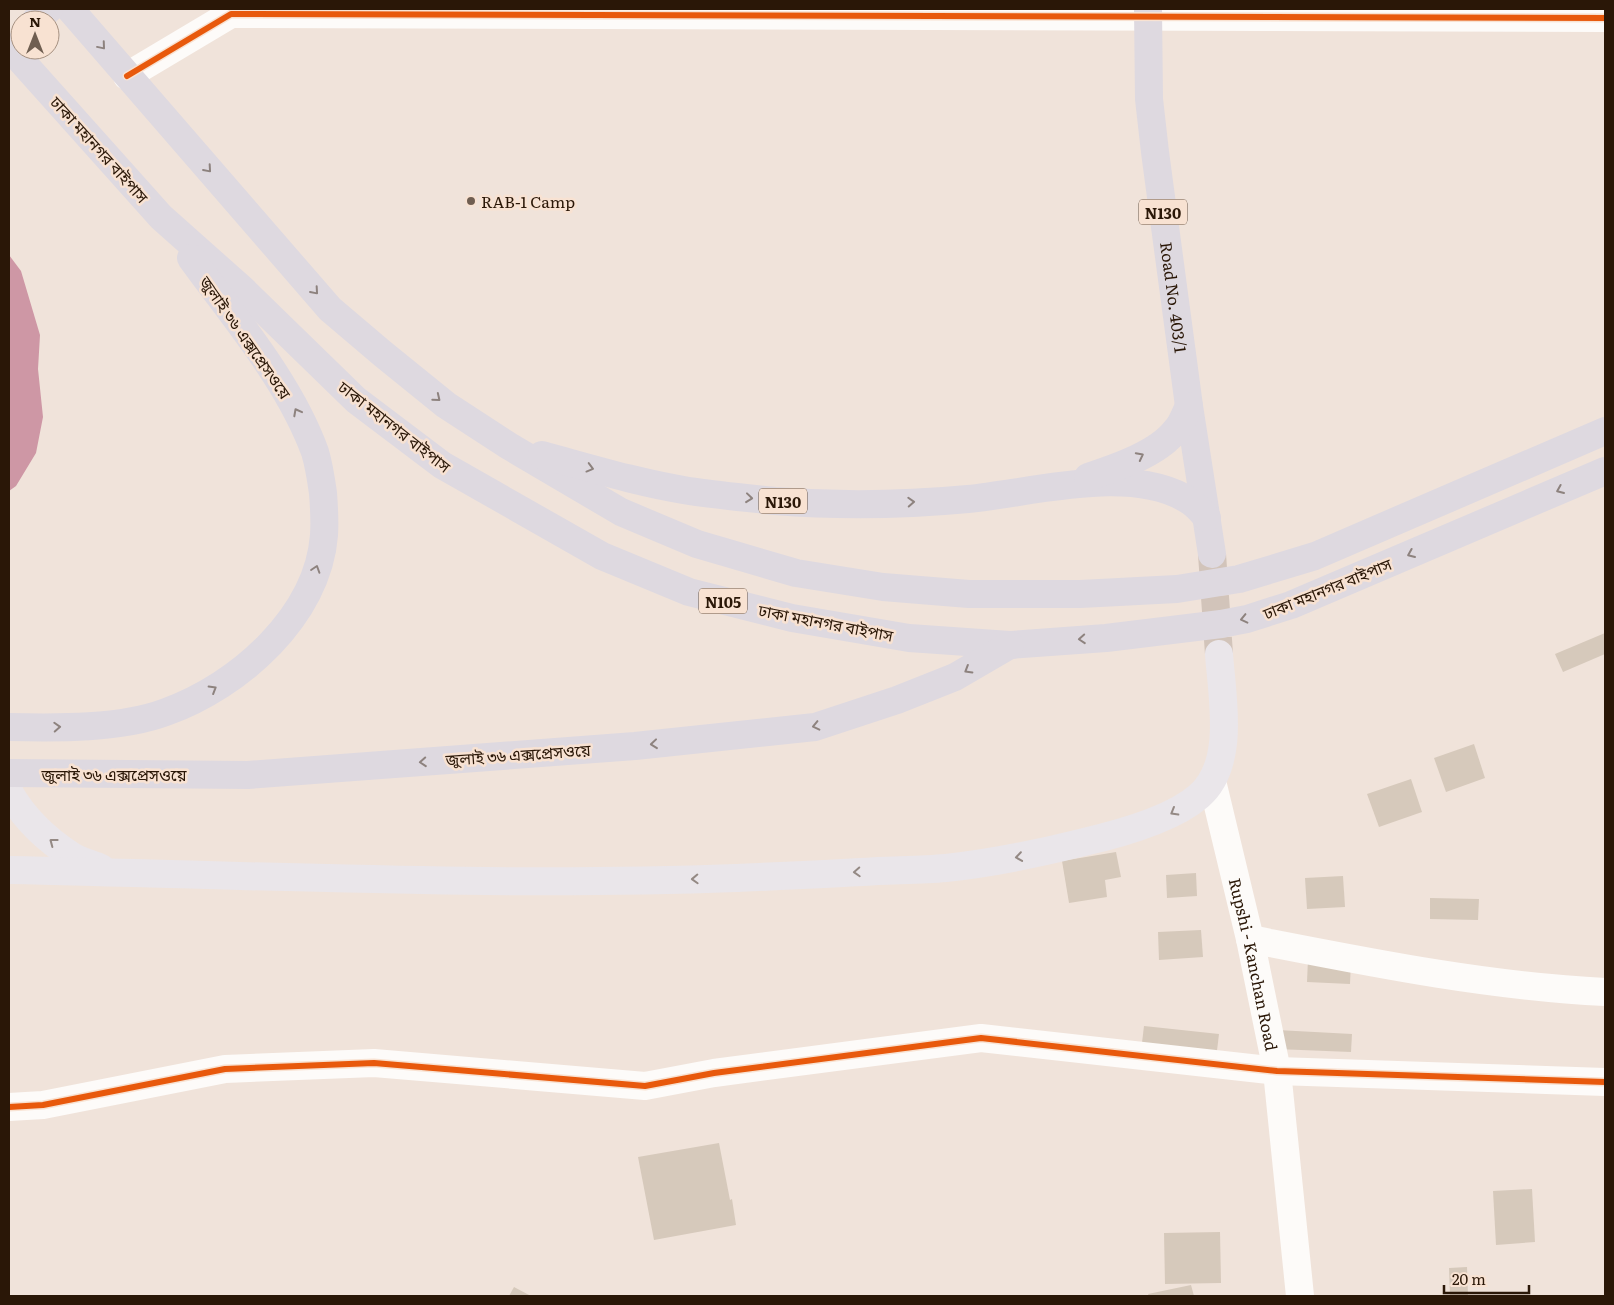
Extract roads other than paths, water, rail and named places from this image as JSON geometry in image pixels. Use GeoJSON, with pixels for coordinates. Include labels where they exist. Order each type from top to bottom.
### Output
{"type":"FeatureCollection","features":[{"type":"Feature","properties":{"kind":"highway"},"geometry":{"type":"LineString","coordinates":[[70,9],[330,309],[446,405],[509,446],[621,512],[697,544],[796,573],[883,587],[969,594],[1080,594],[1177,589],[1239,579],[1315,556],[1605,431]]}},
{"type":"Feature","properties":{"kind":"highway","name":"Road No. 403/1"},"geometry":{"type":"LineString","coordinates":[[1148,13],[1150,98],[1155,152],[1189,406],[1207,518]]}},
{"type":"Feature","properties":{"kind":"highway","name":"ঢাকা মহানগর বাইপাস"},"geometry":{"type":"LineString","coordinates":[[9,47],[161,217],[242,288],[356,400],[442,465],[602,556],[689,592],[792,618],[909,638],[1010,645],[1106,638],[1221,624],[1247,619],[1291,605],[1605,471]]}},
{"type":"Feature","properties":{"kind":"highway","name":"জুলাই ৩৬ এক্সপ্রেসওয়ে"},"geometry":{"type":"LineString","coordinates":[[9,727],[98,725],[138,721],[166,713],[194,701],[232,678],[266,649],[293,616],[309,590],[318,565],[324,535],[321,480],[315,454],[302,420],[281,383],[161,217]]}},
{"type":"Feature","properties":{"kind":"highway","name":"N130"},"geometry":{"type":"LineString","coordinates":[[1062,486],[1111,469],[1163,443],[1177,430],[1189,406]]}},
{"type":"Feature","properties":{"kind":"highway","name":"N130"},"geometry":{"type":"LineString","coordinates":[[509,446],[601,471],[689,491],[776,501],[870,505],[968,499],[1062,486],[1114,482],[1141,485],[1178,495],[1191,502],[1207,518],[1212,554]]}},
{"type":"Feature","properties":{"kind":"highway","name":"জুলাই ৩৬ এক্সপ্রেসওয়ে"},"geometry":{"type":"LineString","coordinates":[[9,773],[248,775],[636,746],[816,727],[897,700],[955,677],[1010,645]]}},
{"type":"Feature","properties":{"kind":"main road"},"geometry":{"type":"LineString","coordinates":[[9,870],[515,882],[667,880],[947,868],[1028,856],[1116,835],[1170,815],[1199,797],[1212,781],[1220,764],[1223,745],[1223,711],[1218,654]]}},
{"type":"Feature","properties":{"kind":"main road"},"geometry":{"type":"LineString","coordinates":[[9,792],[16,804],[39,830],[73,857],[112,872]]}},
{"type":"Feature","properties":{"kind":"street"},"geometry":{"type":"LineString","coordinates":[[127,76],[231,11],[1148,13],[1605,18]]}},
{"type":"Feature","properties":{"kind":"street","name":"Rupshi - Kanchan Road"},"geometry":{"type":"LineString","coordinates":[[1212,781],[1250,939],[1277,1071],[1300,1296]]}},
{"type":"Feature","properties":{"kind":"street"},"geometry":{"type":"LineString","coordinates":[[1250,939],[1381,965],[1501,983],[1554,990],[1605,992]]}},
{"type":"Feature","properties":{"kind":"street"},"geometry":{"type":"LineString","coordinates":[[9,1106],[42,1105],[225,1069],[374,1063],[644,1086],[714,1072],[981,1038],[1277,1071],[1605,1082]]}},
{"type":"Feature","properties":{"kind":"tunnel"},"geometry":{"type":"LineString","coordinates":[[1212,554],[1219,654]]}},
{"type":"Feature","properties":{"kind":"place","name":"RAB-1 Camp"},"geometry":{"type":"Point","coordinates":[471,201]}}]}
